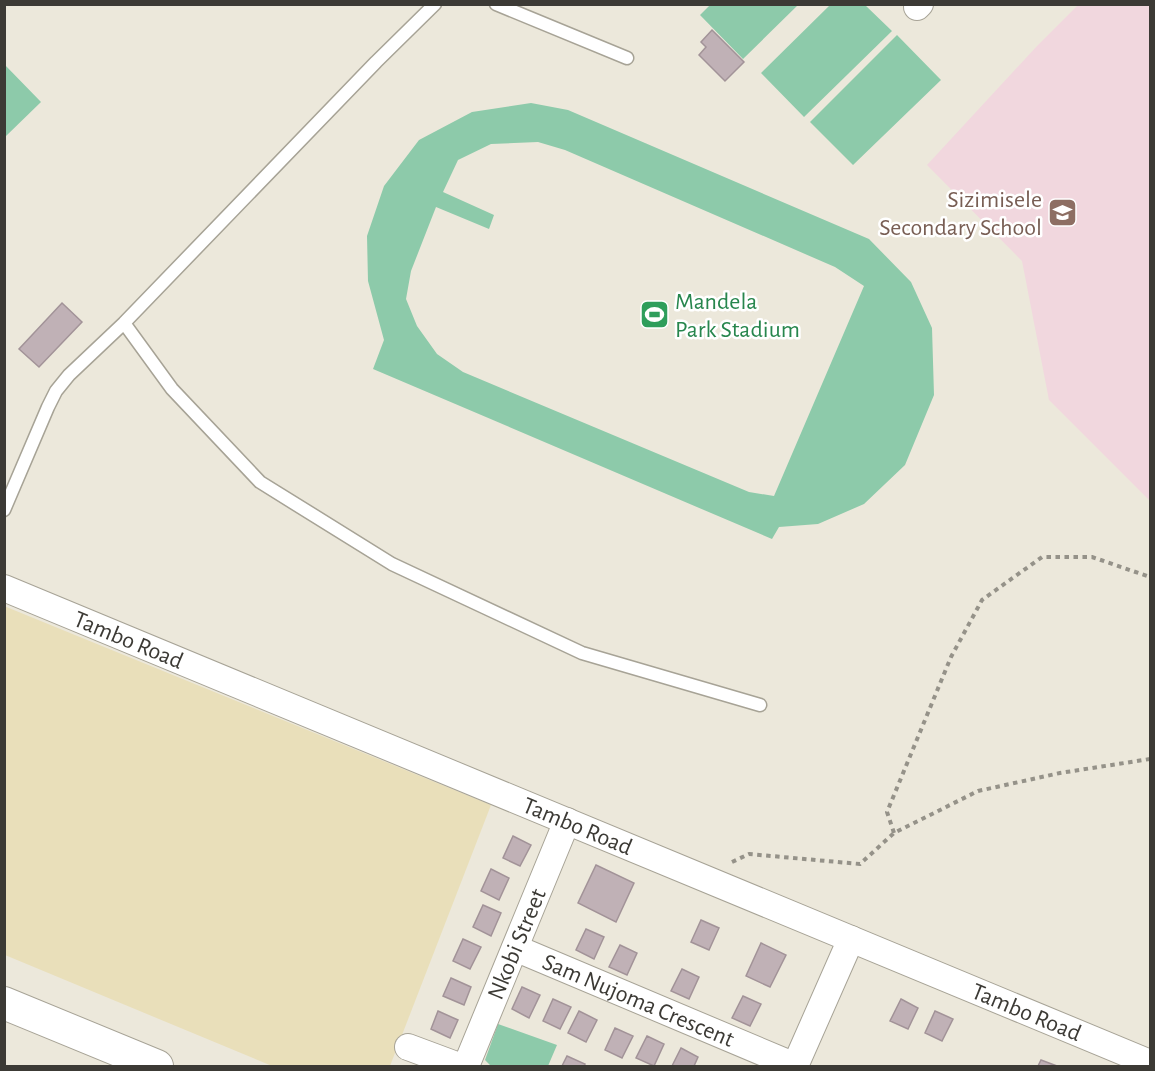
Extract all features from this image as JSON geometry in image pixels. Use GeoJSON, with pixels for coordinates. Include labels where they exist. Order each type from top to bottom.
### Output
{"type":"FeatureCollection","features":[{"type":"Feature","properties":{"kind":"street","name":"Tambo Road"},"geometry":{"type":"LineString","coordinates":[[4,588],[1150,1063]]}},
{"type":"Feature","properties":{"kind":"street","name":"Nkobi Street"},"geometry":{"type":"LineString","coordinates":[[466,1066],[567,821]]}},
{"type":"Feature","properties":{"kind":"street"},"geometry":{"type":"LineString","coordinates":[[795,1066],[851,939]]}},
{"type":"Feature","properties":{"kind":"street","name":"Sam Nujoma Crescent"},"geometry":{"type":"LineString","coordinates":[[515,948],[795,1066]]}},
{"type":"Feature","properties":{"kind":"street"},"geometry":{"type":"LineString","coordinates":[[4,1004],[157,1066]]}},
{"type":"Feature","properties":{"kind":"street"},"geometry":{"type":"LineString","coordinates":[[408,1047],[459,1066]]}},
{"type":"Feature","properties":{"kind":"lane"},"geometry":{"type":"LineString","coordinates":[[4,510],[56,391],[69,375],[124,323],[435,4]]}},
{"type":"Feature","properties":{"kind":"lane"},"geometry":{"type":"LineString","coordinates":[[496,4],[627,58]]}},
{"type":"Feature","properties":{"kind":"lane"},"geometry":{"type":"LineString","coordinates":[[124,323],[172,389],[260,482],[392,564],[582,653],[760,705]]}},
{"type":"Feature","properties":{"kind":"path"},"geometry":{"type":"LineString","coordinates":[[894,833],[887,812],[951,657],[982,600],[1042,557],[1092,557],[1150,577]]}},
{"type":"Feature","properties":{"kind":"path"},"geometry":{"type":"LineString","coordinates":[[732,862],[749,854],[860,864],[894,833],[978,791],[1060,773],[1150,759]]}},
{"type":"Feature","properties":{"kind":"shaded area","name":"Sizimisele Secondary School"},"geometry":{"type":"Polygon","coordinates":[[[1078,5],[1150,5],[1150,501],[1049,400],[1022,261],[927,165],[1078,5]]]}},
{"type":"Feature","properties":{"kind":"green space"},"geometry":{"type":"Polygon","coordinates":[[[710,5],[798,5],[743,59],[700,15],[710,5]]]}},
{"type":"Feature","properties":{"kind":"green space"},"geometry":{"type":"Polygon","coordinates":[[[830,5],[865,5],[892,31],[804,117],[761,73],[830,5]]]}},
{"type":"Feature","properties":{"kind":"green space"},"geometry":{"type":"Polygon","coordinates":[[[897,35],[941,80],[853,165],[810,122],[897,35]]]}},
{"type":"Feature","properties":{"kind":"green space"},"geometry":{"type":"Polygon","coordinates":[[[5,65],[41,102],[5,137],[5,65]]]}},
{"type":"Feature","properties":{"kind":"green space"},"geometry":{"type":"Polygon","coordinates":[[[531,103],[568,110],[869,239],[911,282],[932,328],[934,395],[905,465],[864,504],[818,524],[779,527],[772,539],[373,369],[384,340],[368,281],[367,236],[384,186],[419,140],[472,112],[531,103]],[[538,142],[491,144],[458,160],[443,192],[494,215],[489,229],[436,207],[411,271],[406,299],[417,326],[437,354],[463,372],[749,492],[774,496],[864,286],[835,267],[565,150],[538,142]]]}},
{"type":"Feature","properties":{"kind":"green space"},"geometry":{"type":"Polygon","coordinates":[[[498,1024],[557,1045],[548,1066],[491,1066],[485,1060],[498,1024]]]}},
{"type":"Feature","properties":{"kind":"sand"},"geometry":{"type":"Polygon","coordinates":[[[4,606],[491,805],[390,1066],[272,1066],[5,955],[4,606]]]}},
{"type":"Feature","properties":{"kind":"building"},"geometry":{"type":"Polygon","coordinates":[[[712,30],[744,62],[725,81],[699,55],[706,47],[701,42],[712,30]]]}},
{"type":"Feature","properties":{"kind":"building"},"geometry":{"type":"Polygon","coordinates":[[[62,303],[82,322],[39,367],[19,349],[62,303]]]}},
{"type":"Feature","properties":{"kind":"building"},"geometry":{"type":"Polygon","coordinates":[[[513,836],[531,845],[520,866],[503,858],[513,836]]]}},
{"type":"Feature","properties":{"kind":"building"},"geometry":{"type":"Polygon","coordinates":[[[596,865],[634,883],[616,922],[578,903],[596,865]]]}},
{"type":"Feature","properties":{"kind":"building"},"geometry":{"type":"Polygon","coordinates":[[[491,869],[509,878],[499,900],[481,891],[491,869]]]}},
{"type":"Feature","properties":{"kind":"building"},"geometry":{"type":"Polygon","coordinates":[[[483,905],[501,913],[491,936],[473,927],[483,905]]]}},
{"type":"Feature","properties":{"kind":"building"},"geometry":{"type":"Polygon","coordinates":[[[701,920],[719,928],[709,950],[691,942],[701,920]]]}},
{"type":"Feature","properties":{"kind":"building"},"geometry":{"type":"Polygon","coordinates":[[[586,929],[604,937],[594,959],[576,950],[586,929]]]}},
{"type":"Feature","properties":{"kind":"building"},"geometry":{"type":"Polygon","coordinates":[[[463,939],[481,947],[470,969],[453,961],[463,939]]]}},
{"type":"Feature","properties":{"kind":"building"},"geometry":{"type":"Polygon","coordinates":[[[761,943],[786,955],[770,987],[746,976],[761,943]]]}},
{"type":"Feature","properties":{"kind":"building"},"geometry":{"type":"Polygon","coordinates":[[[620,945],[637,953],[627,975],[609,967],[620,945]]]}},
{"type":"Feature","properties":{"kind":"building"},"geometry":{"type":"Polygon","coordinates":[[[682,969],[699,977],[689,999],[671,991],[682,969]]]}},
{"type":"Feature","properties":{"kind":"building"},"geometry":{"type":"Polygon","coordinates":[[[451,978],[471,987],[464,1005],[443,996],[451,978]]]}},
{"type":"Feature","properties":{"kind":"building"},"geometry":{"type":"Polygon","coordinates":[[[522,987],[540,995],[529,1018],[512,1009],[522,987]]]}},
{"type":"Feature","properties":{"kind":"building"},"geometry":{"type":"Polygon","coordinates":[[[743,996],[761,1004],[750,1026],[732,1018],[743,996]]]}},
{"type":"Feature","properties":{"kind":"building"},"geometry":{"type":"Polygon","coordinates":[[[553,999],[571,1007],[560,1029],[543,1021],[553,999]]]}},
{"type":"Feature","properties":{"kind":"building"},"geometry":{"type":"Polygon","coordinates":[[[901,999],[918,1008],[908,1029],[890,1021],[901,999]]]}},
{"type":"Feature","properties":{"kind":"building"},"geometry":{"type":"Polygon","coordinates":[[[438,1011],[458,1020],[450,1038],[431,1029],[438,1011]]]}},
{"type":"Feature","properties":{"kind":"building"},"geometry":{"type":"Polygon","coordinates":[[[579,1011],[597,1020],[586,1042],[568,1033],[579,1011]]]}},
{"type":"Feature","properties":{"kind":"building"},"geometry":{"type":"Polygon","coordinates":[[[935,1011],[953,1019],[942,1041],[925,1033],[935,1011]]]}},
{"type":"Feature","properties":{"kind":"building"},"geometry":{"type":"Polygon","coordinates":[[[615,1028],[633,1036],[622,1058],[605,1050],[615,1028]]]}},
{"type":"Feature","properties":{"kind":"building"},"geometry":{"type":"Polygon","coordinates":[[[647,1036],[664,1044],[654,1066],[636,1058],[647,1036]]]}},
{"type":"Feature","properties":{"kind":"building"},"geometry":{"type":"Polygon","coordinates":[[[681,1048],[698,1057],[694,1066],[672,1066],[681,1048]]]}},
{"type":"Feature","properties":{"kind":"building"},"geometry":{"type":"Polygon","coordinates":[[[567,1056],[585,1064],[584,1066],[562,1066],[567,1056]]]}},
{"type":"Feature","properties":{"kind":"building"},"geometry":{"type":"Polygon","coordinates":[[[1041,1060],[1057,1066],[1038,1066],[1041,1060]]]}},
{"type":"Feature","properties":{"kind":"place","name":"Sizimisele Secondary School"},"geometry":{"type":"Point","coordinates":[1063,213]}},
{"type":"Feature","properties":{"kind":"place","name":"Mandela Park Stadium"},"geometry":{"type":"Point","coordinates":[654,315]}}]}
